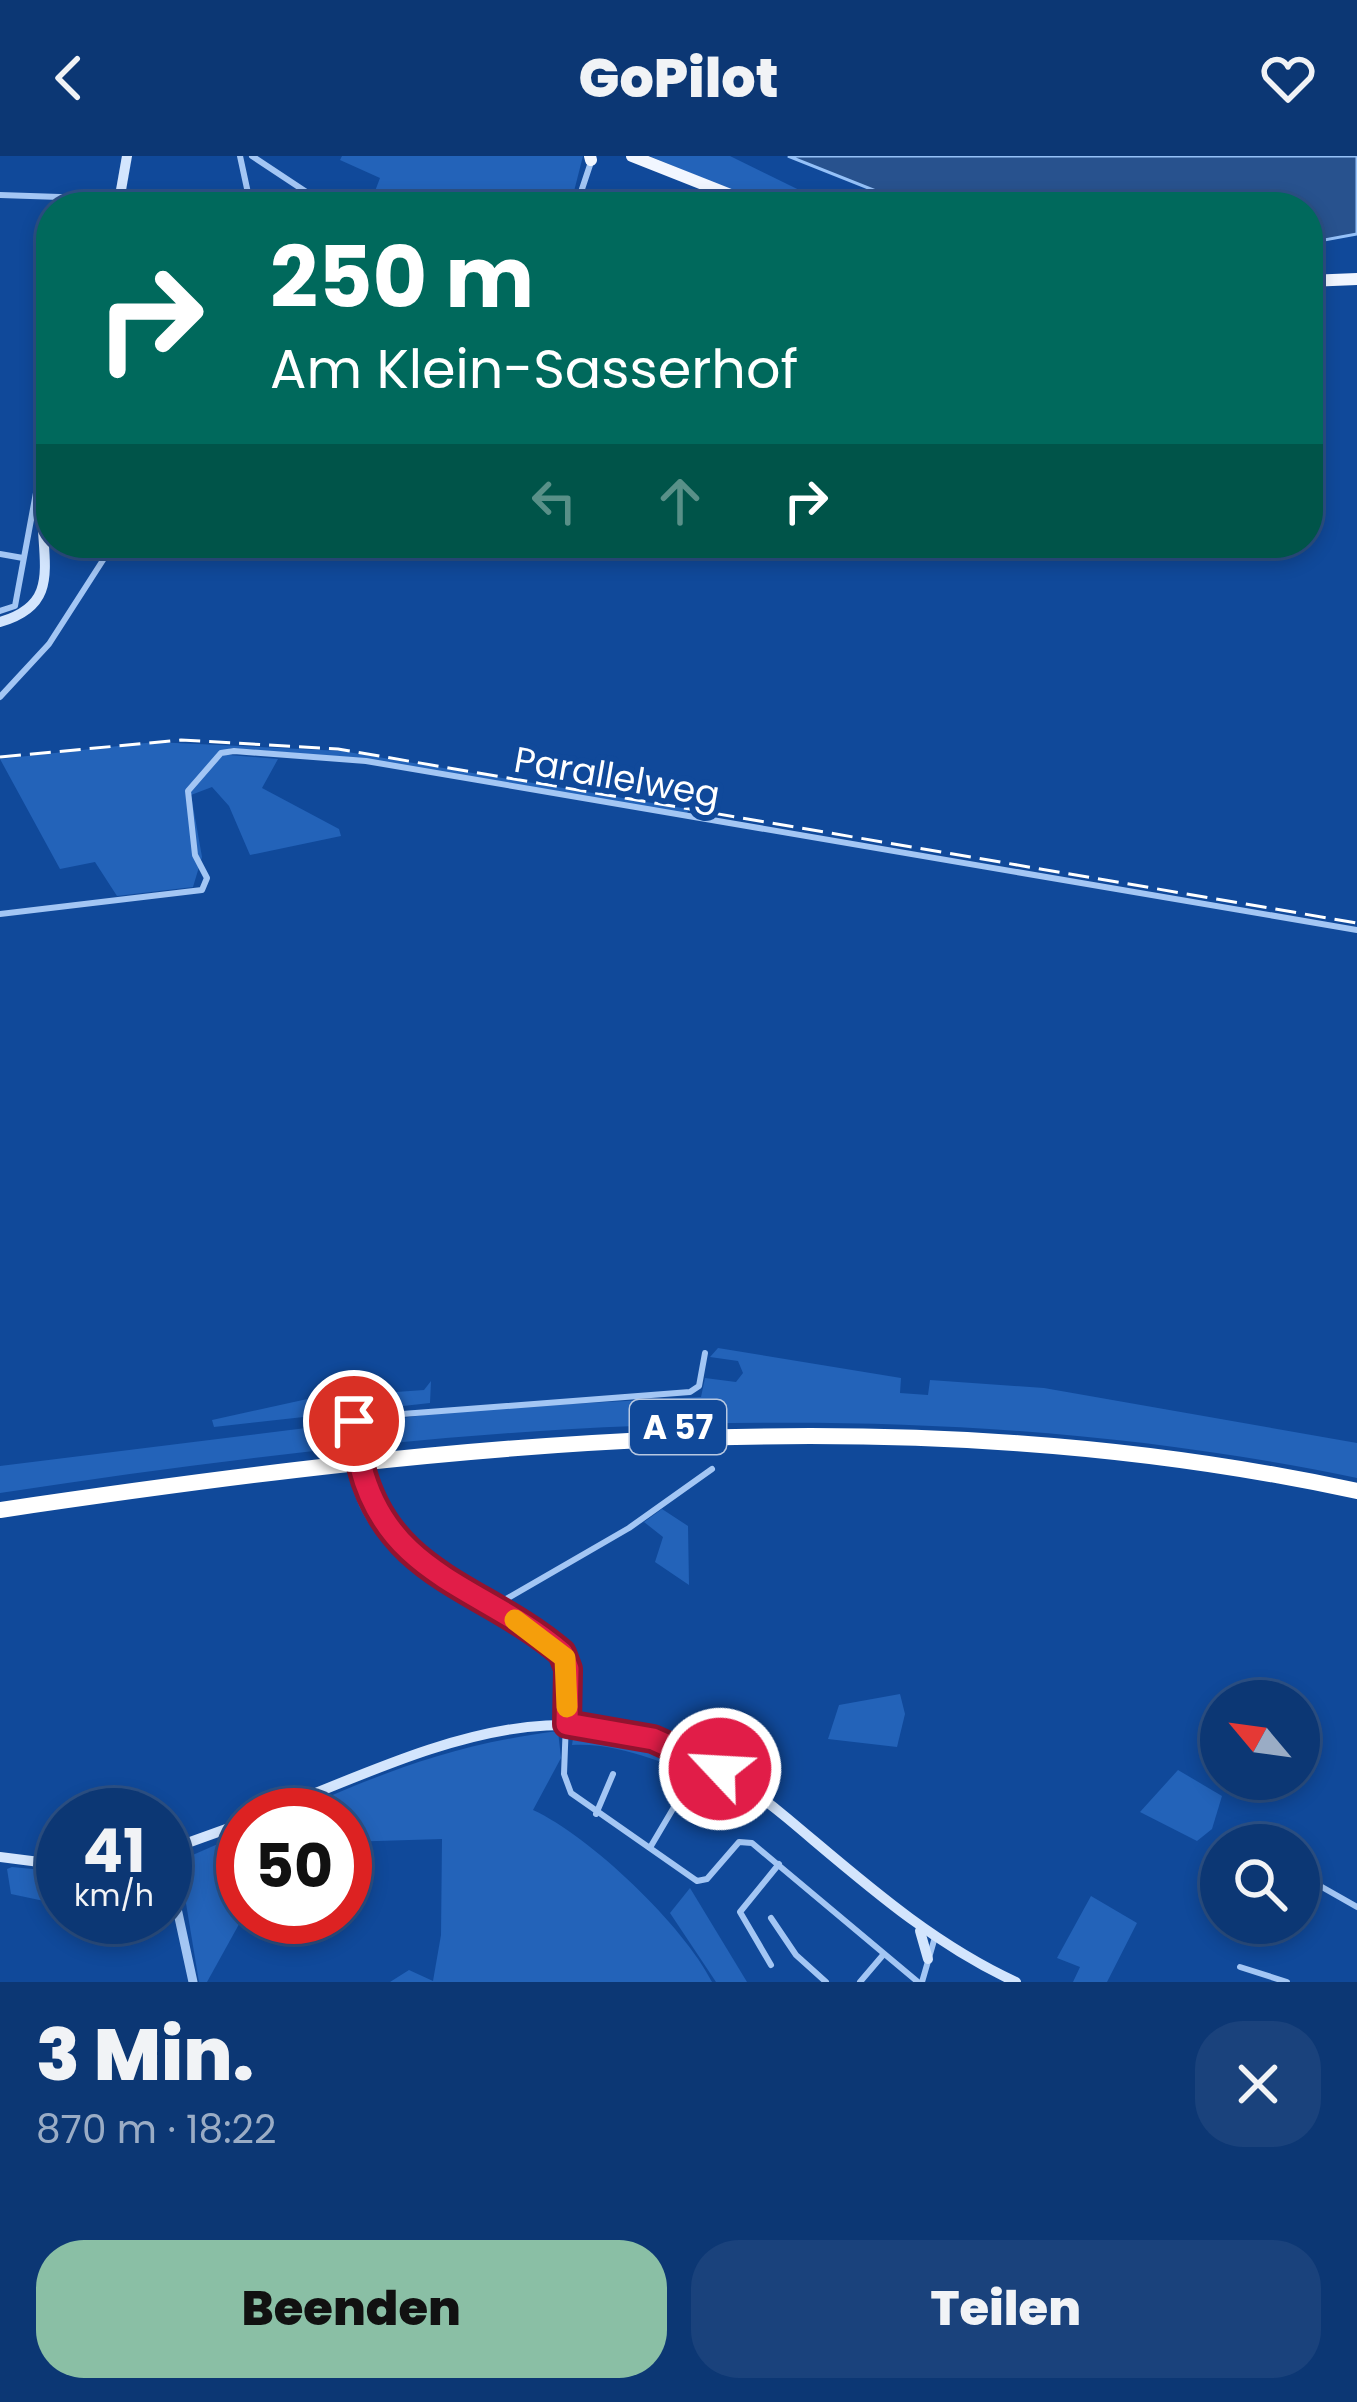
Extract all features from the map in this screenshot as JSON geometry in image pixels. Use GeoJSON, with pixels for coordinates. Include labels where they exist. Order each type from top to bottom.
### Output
{"type":"FeatureCollection","features":[{"type":"Feature","properties":{"kind":"highway","name":"A 57"},"geometry":{"type":"LineString","coordinates":[[0,1506],[384,1451],[728,1425],[885,1425],[1060,1436],[1357,1487]]}},
{"type":"Feature","properties":{"kind":"main road"},"geometry":{"type":"LineString","coordinates":[[121,192],[127,156]]}},
{"type":"Feature","properties":{"kind":"main road"},"geometry":{"type":"LineString","coordinates":[[632,156],[723,192]]}},
{"type":"Feature","properties":{"kind":"main road"},"geometry":{"type":"LineString","coordinates":[[1323,280],[1357,279]]}},
{"type":"Feature","properties":{"kind":"main road"},"geometry":{"type":"LineString","coordinates":[[0,622],[26,612],[46,586],[45,558]]}},
{"type":"Feature","properties":{"kind":"main road"},"geometry":{"type":"LineString","coordinates":[[331,1788],[460,1737],[514,1726],[567,1724],[653,1739],[720,1769],[915,1923],[1016,1982]]}},
{"type":"Feature","properties":{"kind":"main road"},"geometry":{"type":"LineString","coordinates":[[0,1857],[36,1862]]}},
{"type":"Feature","properties":{"kind":"main road"},"geometry":{"type":"LineString","coordinates":[[915,1923],[926,1940],[928,1959]]}},
{"type":"Feature","properties":{"kind":"street"},"geometry":{"type":"LineString","coordinates":[[240,156],[248,192]]}},
{"type":"Feature","properties":{"kind":"street"},"geometry":{"type":"LineString","coordinates":[[252,156],[306,192]]}},
{"type":"Feature","properties":{"kind":"street"},"geometry":{"type":"LineString","coordinates":[[581,192],[592,157]]}},
{"type":"Feature","properties":{"kind":"street"},"geometry":{"type":"LineString","coordinates":[[0,195],[36,195]]}},
{"type":"Feature","properties":{"kind":"street"},"geometry":{"type":"LineString","coordinates":[[0,611],[12,610],[36,490]]}},
{"type":"Feature","properties":{"kind":"street"},"geometry":{"type":"LineString","coordinates":[[0,554],[23,558]]}},
{"type":"Feature","properties":{"kind":"street"},"geometry":{"type":"LineString","coordinates":[[0,697],[49,644],[104,558]]}},
{"type":"Feature","properties":{"kind":"street","name":"Parallelweg"},"geometry":{"type":"LineString","coordinates":[[0,914],[202,890],[207,878],[195,854],[187,796],[200,775],[228,751],[366,761],[1357,930]]}},
{"type":"Feature","properties":{"kind":"street"},"geometry":{"type":"LineString","coordinates":[[705,1353],[699,1386],[690,1392],[354,1421],[352,1432],[375,1509],[401,1546],[565,1658],[566,1783],[596,1814],[651,1846],[697,1881],[706,1880],[743,1841],[779,1864],[920,1982],[935,1937]]}},
{"type":"Feature","properties":{"kind":"street"},"geometry":{"type":"LineString","coordinates":[[494,1606],[643,1519],[712,1468]]}},
{"type":"Feature","properties":{"kind":"street"},"geometry":{"type":"LineString","coordinates":[[596,1814],[613,1774]]}},
{"type":"Feature","properties":{"kind":"street"},"geometry":{"type":"LineString","coordinates":[[651,1846],[682,1798],[669,1790]]}},
{"type":"Feature","properties":{"kind":"street"},"geometry":{"type":"LineString","coordinates":[[771,1965],[740,1912],[779,1864]]}},
{"type":"Feature","properties":{"kind":"street"},"geometry":{"type":"LineString","coordinates":[[1320,1886],[1357,1907]]}},
{"type":"Feature","properties":{"kind":"street"},"geometry":{"type":"LineString","coordinates":[[771,1918],[796,1955],[826,1982]]}},
{"type":"Feature","properties":{"kind":"street"},"geometry":{"type":"LineString","coordinates":[[184,1944],[193,1982]]}},
{"type":"Feature","properties":{"kind":"street"},"geometry":{"type":"LineString","coordinates":[[864,1981],[884,1955]]}},
{"type":"Feature","properties":{"kind":"street"},"geometry":{"type":"LineString","coordinates":[[1240,1967],[1287,1982]]}},
{"type":"Feature","properties":{"kind":"shaded area"},"geometry":{"type":"Polygon","coordinates":[[[342,156],[583,156],[574,192],[375,192],[380,178],[340,160],[342,156]]]}},
{"type":"Feature","properties":{"kind":"shaded area"},"geometry":{"type":"Polygon","coordinates":[[[649,156],[730,156],[803,192],[737,192],[649,156]]]}},
{"type":"Feature","properties":{"kind":"shaded area"},"geometry":{"type":"Polygon","coordinates":[[[788,156],[1357,156],[1357,234],[1323,240],[1323,192],[878,192],[788,156]]]}},
{"type":"Feature","properties":{"kind":"shaded area"},"geometry":{"type":"Polygon","coordinates":[[[155,742],[342,751],[688,809],[687,815],[367,759],[231,748],[217,754],[278,759],[262,788],[339,829],[341,836],[250,855],[229,806],[212,787],[191,795],[202,857],[193,887],[117,896],[95,862],[60,869],[0,759],[155,742]]]}},
{"type":"Feature","properties":{"kind":"shaded area"},"geometry":{"type":"Polygon","coordinates":[[[718,1348],[901,1378],[900,1393],[928,1395],[930,1380],[1044,1388],[1357,1443],[1357,1478],[1188,1449],[1018,1431],[849,1423],[679,1424],[339,1448],[0,1493],[0,1466],[338,1424],[356,1440],[357,1428],[369,1423],[457,1410],[701,1397],[705,1378],[736,1382],[743,1373],[738,1361],[710,1357],[718,1348]]]}},
{"type":"Feature","properties":{"kind":"shaded area"},"geometry":{"type":"Polygon","coordinates":[[[431,1381],[430,1403],[214,1427],[212,1420],[312,1398],[424,1390],[431,1381]]]}},
{"type":"Feature","properties":{"kind":"shaded area"},"geometry":{"type":"Polygon","coordinates":[[[373,1465],[394,1521],[435,1562],[427,1574],[386,1544],[358,1503],[349,1470],[373,1465]]]}},
{"type":"Feature","properties":{"kind":"shaded area"},"geometry":{"type":"Polygon","coordinates":[[[662,1509],[688,1526],[689,1585],[655,1562],[663,1537],[644,1522],[662,1509]]]}},
{"type":"Feature","properties":{"kind":"shaded area"},"geometry":{"type":"Polygon","coordinates":[[[900,1694],[905,1714],[897,1747],[828,1739],[839,1705],[900,1694]]]}},
{"type":"Feature","properties":{"kind":"shaded area"},"geometry":{"type":"Polygon","coordinates":[[[558,1731],[561,1758],[533,1810],[581,1840],[633,1885],[680,1935],[712,1982],[390,1982],[409,1970],[433,1981],[441,1935],[442,1839],[372,1841],[372,1788],[350,1788],[483,1744],[558,1731]]]}},
{"type":"Feature","properties":{"kind":"shaded area"},"geometry":{"type":"Polygon","coordinates":[[[574,1732],[652,1744],[728,1782],[613,1748],[572,1745],[574,1732]]]}},
{"type":"Feature","properties":{"kind":"shaded area"},"geometry":{"type":"Polygon","coordinates":[[[1178,1770],[1200,1783],[1200,1800],[1221,1800],[1214,1824],[1200,1824],[1197,1841],[1140,1812],[1178,1770]]]}},
{"type":"Feature","properties":{"kind":"shaded area"},"geometry":{"type":"Polygon","coordinates":[[[216,1845],[216,1944],[228,1944],[207,1982],[199,1982],[192,1940],[192,1855],[216,1845]]]}},
{"type":"Feature","properties":{"kind":"shaded area"},"geometry":{"type":"Polygon","coordinates":[[[7,1869],[36,1869],[36,1899],[11,1894],[7,1869]]]}},
{"type":"Feature","properties":{"kind":"shaded area"},"geometry":{"type":"Polygon","coordinates":[[[690,1888],[747,1982],[716,1982],[670,1913],[690,1888]]]}},
{"type":"Feature","properties":{"kind":"shaded area"},"geometry":{"type":"Polygon","coordinates":[[[1091,1896],[1137,1923],[1107,1982],[1073,1982],[1080,1967],[1057,1958],[1091,1896]]]}},
{"type":"Feature","properties":{"kind":"railway"},"geometry":{"type":"LineString","coordinates":[[0,757],[181,740],[338,749],[1357,923]]}},
{"type":"Feature","properties":{"kind":"slow traffic"},"geometry":{"type":"LineString","coordinates":[[515,1620],[565,1658],[567,1707]]}},
{"type":"Feature","properties":{"kind":"route"},"geometry":{"type":"LineString","coordinates":[[354,1421],[352,1432],[368,1492],[392,1537],[426,1566],[562,1653],[568,1669],[567,1724],[653,1739],[720,1769]]}}]}
